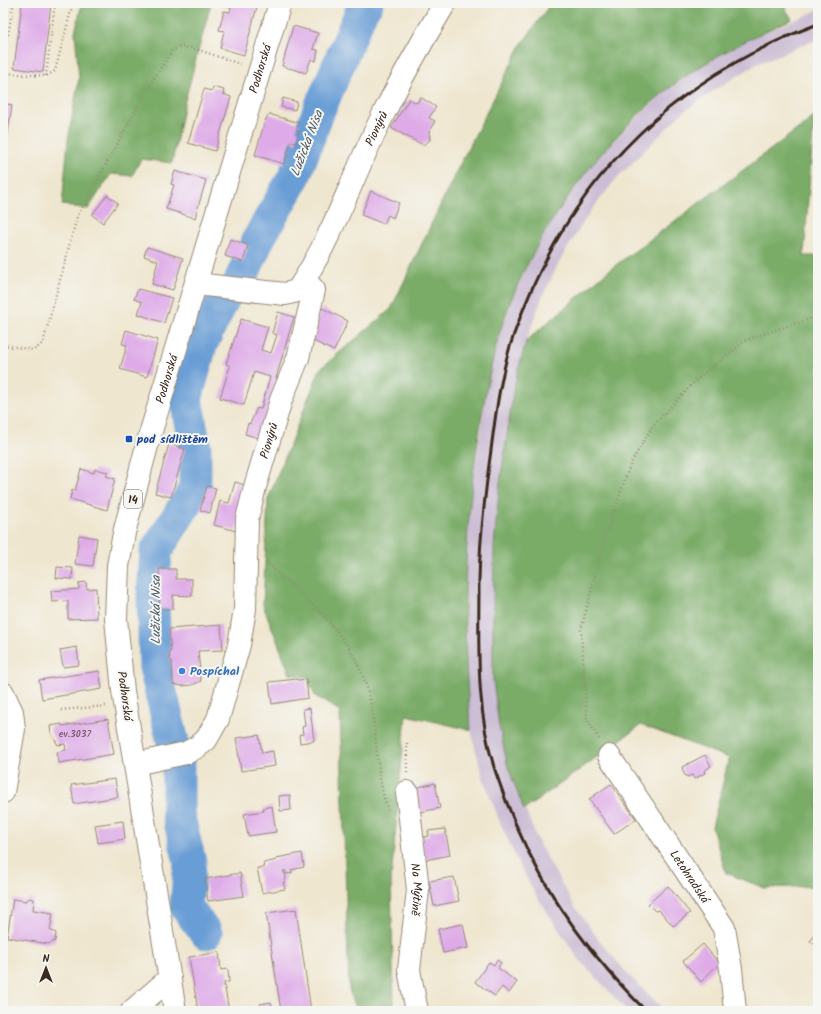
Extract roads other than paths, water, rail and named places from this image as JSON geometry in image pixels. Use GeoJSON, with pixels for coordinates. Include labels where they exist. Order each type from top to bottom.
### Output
{"type":"FeatureCollection","features":[{"type":"Feature","properties":{"kind":"street","name":"Podhorská"},"geometry":{"type":"LineString","coordinates":[[175,1011],[125,704],[116,619],[118,566],[124,534],[149,438],[280,3]]}},
{"type":"Feature","properties":{"kind":"street","name":"Pionýrů"},"geometry":{"type":"LineString","coordinates":[[196,284],[285,294],[297,291],[316,263],[382,117],[417,49],[445,3]]}},
{"type":"Feature","properties":{"kind":"street","name":"Pionýrů"},"geometry":{"type":"LineString","coordinates":[[135,764],[186,753],[206,740],[218,719],[239,645],[245,609],[247,519],[281,400],[298,358],[314,290],[305,280]]}},
{"type":"Feature","properties":{"kind":"street"},"geometry":{"type":"LineString","coordinates":[[3,693],[12,712],[14,729],[3,792]]}},
{"type":"Feature","properties":{"kind":"street","name":"Letohradská"},"geometry":{"type":"LineString","coordinates":[[609,756],[724,928],[732,969],[734,1011]]}},
{"type":"Feature","properties":{"kind":"street","name":"Na Mýtině"},"geometry":{"type":"LineString","coordinates":[[407,792],[418,890],[410,970],[417,1011]]}},
{"type":"Feature","properties":{"kind":"street"},"geometry":{"type":"LineString","coordinates":[[132,1011],[170,978]]}},
{"type":"Feature","properties":{"kind":"waterway","name":"Lužická Nisa"},"geometry":{"type":"LineString","coordinates":[[240,281],[259,238],[294,177],[319,110],[362,10],[367,3]]}},
{"type":"Feature","properties":{"kind":"waterway","name":"Lužická Nisa"},"geometry":{"type":"LineString","coordinates":[[206,933],[186,907],[190,862],[178,814],[178,763],[155,667],[153,595],[156,551],[195,489],[195,448],[186,399],[201,345],[225,296]]}},
{"type":"Feature","properties":{"kind":"railway"},"geometry":{"type":"LineString","coordinates":[[646,1011],[597,957],[556,901],[523,841],[509,808],[489,750],[481,702],[479,653],[480,547],[485,498],[500,391],[509,348],[536,280],[563,230],[594,184],[630,143],[670,107],[715,75],[764,47],[818,24]]}},
{"type":"Feature","properties":{"kind":"place","name":"pod sídlištěm"},"geometry":{"type":"Point","coordinates":[129,439]}},
{"type":"Feature","properties":{"kind":"place","name":"Pospíchal"},"geometry":{"type":"Point","coordinates":[182,671]}}]}
